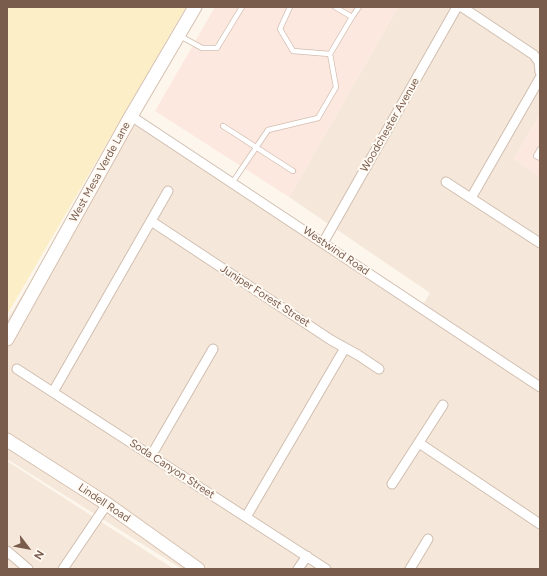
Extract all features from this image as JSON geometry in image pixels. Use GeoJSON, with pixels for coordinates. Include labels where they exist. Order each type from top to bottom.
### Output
{"type":"FeatureCollection","features":[{"type":"Feature","properties":{"kind":"street","name":"West Mesa Verde Lane"},"geometry":{"type":"LineString","coordinates":[[7,339],[131,116],[195,7]]}},
{"type":"Feature","properties":{"kind":"street","name":"Woodchester Avenue"},"geometry":{"type":"LineString","coordinates":[[323,243],[457,7]]}},
{"type":"Feature","properties":{"kind":"street"},"geometry":{"type":"LineString","coordinates":[[462,7],[534,55],[540,62],[540,72]]}},
{"type":"Feature","properties":{"kind":"street"},"geometry":{"type":"LineString","coordinates":[[471,198],[540,78]]}},
{"type":"Feature","properties":{"kind":"street","name":"Westwind Road"},"geometry":{"type":"LineString","coordinates":[[131,116],[540,386]]}},
{"type":"Feature","properties":{"kind":"street"},"geometry":{"type":"LineString","coordinates":[[446,182],[540,243]]}},
{"type":"Feature","properties":{"kind":"street"},"geometry":{"type":"LineString","coordinates":[[53,392],[168,192]]}},
{"type":"Feature","properties":{"kind":"street","name":"Juniper Forest Street"},"geometry":{"type":"LineString","coordinates":[[151,221],[331,340],[379,369]]}},
{"type":"Feature","properties":{"kind":"street"},"geometry":{"type":"LineString","coordinates":[[246,517],[345,348]]}},
{"type":"Feature","properties":{"kind":"street"},"geometry":{"type":"LineString","coordinates":[[151,456],[213,349]]}},
{"type":"Feature","properties":{"kind":"street","name":"Soda Canyon Street"},"geometry":{"type":"LineString","coordinates":[[17,369],[326,569]]}},
{"type":"Feature","properties":{"kind":"street"},"geometry":{"type":"LineString","coordinates":[[392,484],[443,405]]}},
{"type":"Feature","properties":{"kind":"street","name":"Lindell Road"},"geometry":{"type":"LineString","coordinates":[[7,440],[107,504],[198,569]]}},
{"type":"Feature","properties":{"kind":"street"},"geometry":{"type":"LineString","coordinates":[[418,443],[540,524]]}},
{"type":"Feature","properties":{"kind":"street"},"geometry":{"type":"LineString","coordinates":[[63,569],[107,504]]}},
{"type":"Feature","properties":{"kind":"street"},"geometry":{"type":"LineString","coordinates":[[410,569],[428,539]]}},
{"type":"Feature","properties":{"kind":"street"},"geometry":{"type":"LineString","coordinates":[[7,551],[28,569]]}},
{"type":"Feature","properties":{"kind":"street"},"geometry":{"type":"LineString","coordinates":[[298,569],[307,556]]}},
{"type":"Feature","properties":{"kind":"lane"},"geometry":{"type":"LineString","coordinates":[[290,7],[280,29],[293,51],[330,54]]}},
{"type":"Feature","properties":{"kind":"lane"},"geometry":{"type":"LineString","coordinates":[[335,7],[352,17]]}},
{"type":"Feature","properties":{"kind":"lane"},"geometry":{"type":"LineString","coordinates":[[232,183],[268,130],[318,118],[336,87],[330,54],[359,7]]}},
{"type":"Feature","properties":{"kind":"lane"},"geometry":{"type":"LineString","coordinates":[[178,36],[202,48],[217,48],[242,8]]}},
{"type":"Feature","properties":{"kind":"lane"},"geometry":{"type":"LineString","coordinates":[[223,126],[293,171]]}},
{"type":"Feature","properties":{"kind":"lane"},"geometry":{"type":"LineString","coordinates":[[540,149],[536,156],[540,158]]}},
{"type":"Feature","properties":{"kind":"shaded area"},"geometry":{"type":"Polygon","coordinates":[[[215,7],[398,7],[289,197],[155,111],[215,7]]]}},
{"type":"Feature","properties":{"kind":"shaded area"},"geometry":{"type":"Polygon","coordinates":[[[398,7],[540,7],[540,115],[514,159],[540,176],[540,569],[182,569],[7,459],[7,320],[131,116],[421,308],[430,293],[289,197],[398,7]]]}},
{"type":"Feature","properties":{"kind":"shaded area"},"geometry":{"type":"Polygon","coordinates":[[[540,115],[540,176],[514,159],[540,115]]]}},
{"type":"Feature","properties":{"kind":"shaded area"},"geometry":{"type":"Polygon","coordinates":[[[7,461],[174,569],[7,569],[7,461]]]}},
{"type":"Feature","properties":{"kind":"sand"},"geometry":{"type":"Polygon","coordinates":[[[7,7],[186,7],[7,315],[7,7]]]}}]}
